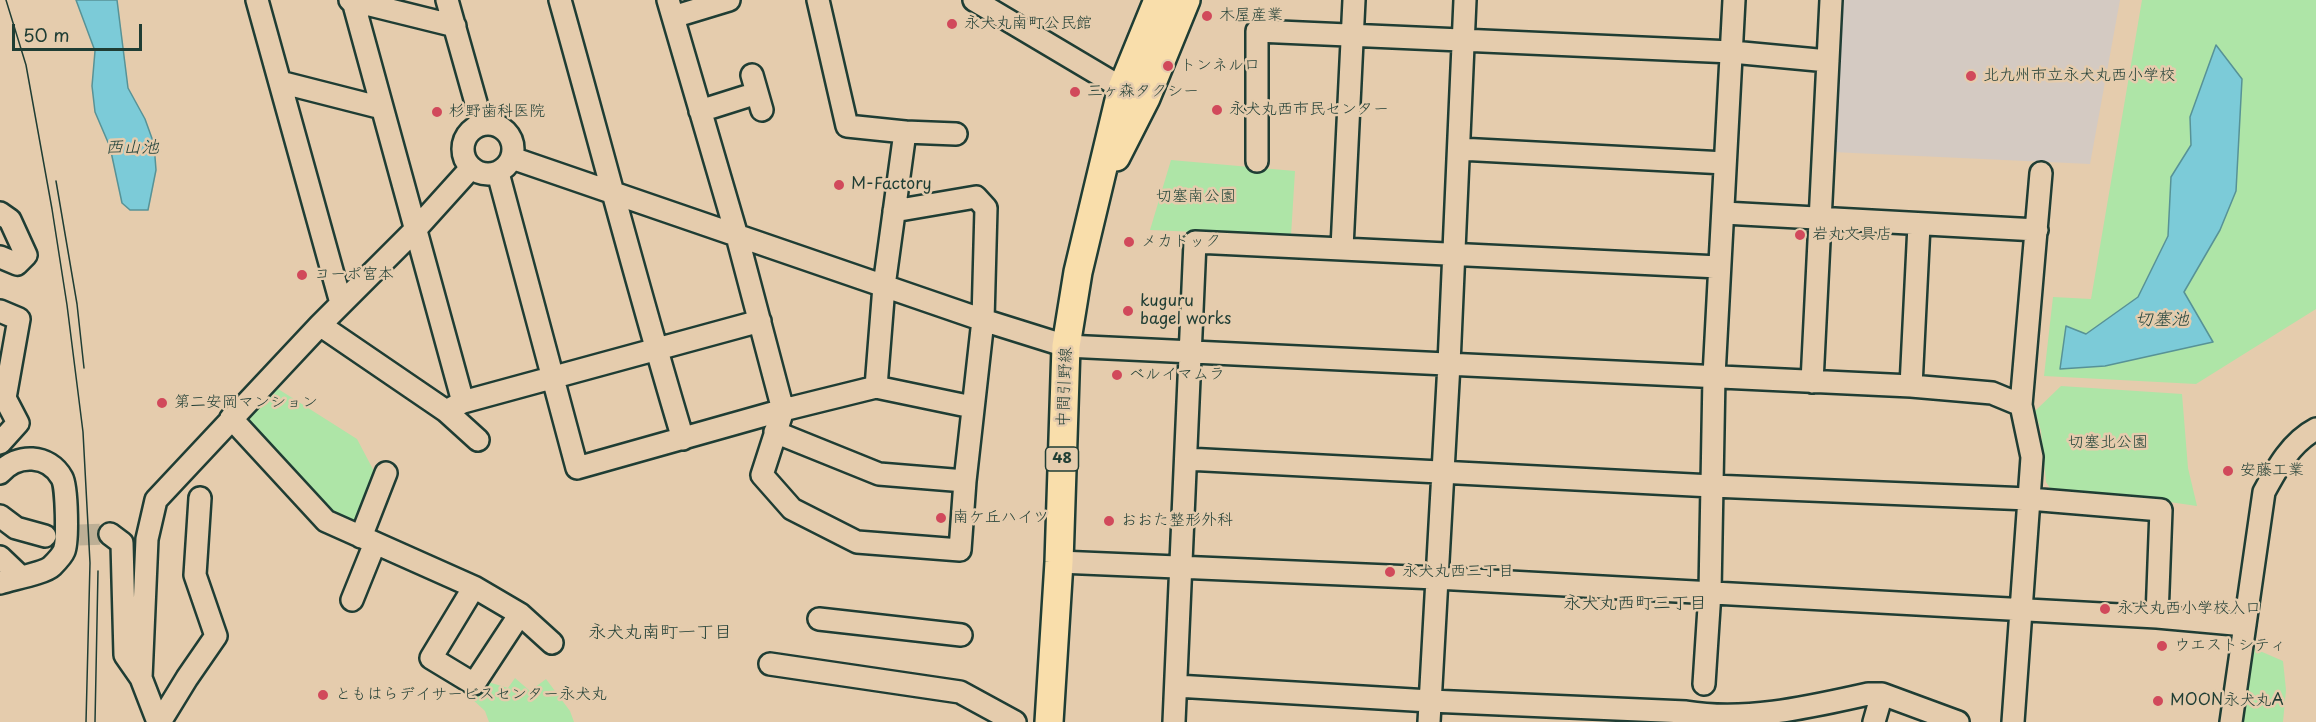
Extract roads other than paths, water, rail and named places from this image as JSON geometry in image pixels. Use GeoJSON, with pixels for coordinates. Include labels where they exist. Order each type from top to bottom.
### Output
{"type":"FeatureCollection","features":[{"type":"Feature","properties":{"kind":"main road","name":"中間引野線"},"geometry":{"type":"LineString","coordinates":[[1049,722],[1059,562],[1066,346],[1078,272],[1122,88],[1158,0]]}},
{"type":"Feature","properties":{"kind":"main road","name":"中間引野線"},"geometry":{"type":"LineString","coordinates":[[1095,198],[1146,98],[1186,0]]}},
{"type":"Feature","properties":{"kind":"street"},"geometry":{"type":"LineString","coordinates":[[257,0],[341,303]]}},
{"type":"Feature","properties":{"kind":"street"},"geometry":{"type":"LineString","coordinates":[[351,0],[455,26]]}},
{"type":"Feature","properties":{"kind":"street"},"geometry":{"type":"LineString","coordinates":[[351,0],[415,230],[455,407],[478,440]]}},
{"type":"Feature","properties":{"kind":"street"},"geometry":{"type":"LineString","coordinates":[[447,0],[483,124]]}},
{"type":"Feature","properties":{"kind":"street"},"geometry":{"type":"LineString","coordinates":[[560,0],[615,194],[655,348],[683,439]]}},
{"type":"Feature","properties":{"kind":"street"},"geometry":{"type":"LineString","coordinates":[[729,0],[671,9],[737,236],[783,410],[762,475],[792,509],[857,542],[960,550],[972,407],[983,320],[986,208],[976,196],[894,211]]}},
{"type":"Feature","properties":{"kind":"street"},"geometry":{"type":"LineString","coordinates":[[818,0],[848,126],[904,132],[956,134]]}},
{"type":"Feature","properties":{"kind":"street"},"geometry":{"type":"LineString","coordinates":[[974,0],[1122,88]]}},
{"type":"Feature","properties":{"kind":"street"},"geometry":{"type":"LineString","coordinates":[[1010,0],[1012,7],[1010,21]]}},
{"type":"Feature","properties":{"kind":"street"},"geometry":{"type":"LineString","coordinates":[[1342,248],[1354,0]]}},
{"type":"Feature","properties":{"kind":"street"},"geometry":{"type":"LineString","coordinates":[[1429,722],[1449,364],[1465,0]]}},
{"type":"Feature","properties":{"kind":"street"},"geometry":{"type":"LineString","coordinates":[[1704,684],[1710,592],[1714,376],[1734,0]]}},
{"type":"Feature","properties":{"kind":"street"},"geometry":{"type":"LineString","coordinates":[[1812,382],[1831,0]]}},
{"type":"Feature","properties":{"kind":"street"},"geometry":{"type":"LineString","coordinates":[[1257,161],[1257,31],[1732,52],[1828,61]]}},
{"type":"Feature","properties":{"kind":"street"},"geometry":{"type":"LineString","coordinates":[[280,82],[382,108]]}},
{"type":"Feature","properties":{"kind":"street"},"geometry":{"type":"LineString","coordinates":[[700,111],[757,93]]}},
{"type":"Feature","properties":{"kind":"street"},"geometry":{"type":"LineString","coordinates":[[972,407],[876,387],[783,410],[577,468],[552,378],[505,165],[513,148],[507,133],[494,125],[483,124],[471,131],[463,145],[465,161],[471,168],[483,174],[505,165],[615,194],[983,320],[1066,346],[1911,386],[1992,393],[2021,405]]}},
{"type":"Feature","properties":{"kind":"street"},"geometry":{"type":"LineString","coordinates":[[876,387],[884,286],[904,132]]}},
{"type":"Feature","properties":{"kind":"street"},"geometry":{"type":"LineString","coordinates":[[1459,149],[1725,163]]}},
{"type":"Feature","properties":{"kind":"street"},"geometry":{"type":"LineString","coordinates":[[141,678],[147,539],[156,500],[341,303],[415,230],[471,168]]}},
{"type":"Feature","properties":{"kind":"street"},"geometry":{"type":"LineString","coordinates":[[2013,722],[2032,456],[2021,405],[2042,173]]}},
{"type":"Feature","properties":{"kind":"street"},"geometry":{"type":"LineString","coordinates":[[0,213],[10,220],[26,255],[17,264],[0,257]]}},
{"type":"Feature","properties":{"kind":"street"},"geometry":{"type":"LineString","coordinates":[[1724,213],[2037,230]]}},
{"type":"Feature","properties":{"kind":"street"},"geometry":{"type":"LineString","coordinates":[[1911,386],[1919,225]]}},
{"type":"Feature","properties":{"kind":"street"},"geometry":{"type":"LineString","coordinates":[[1174,722],[1195,242],[1719,267]]}},
{"type":"Feature","properties":{"kind":"street"},"geometry":{"type":"LineString","coordinates":[[0,311],[19,319],[3,397],[18,423],[0,443]]}},
{"type":"Feature","properties":{"kind":"street"},"geometry":{"type":"LineString","coordinates":[[320,325],[455,407],[655,348],[760,321]]}},
{"type":"Feature","properties":{"kind":"street"},"geometry":{"type":"LineString","coordinates":[[231,418],[326,521],[474,587],[520,614],[552,643]]}},
{"type":"Feature","properties":{"kind":"street"},"geometry":{"type":"LineString","coordinates":[[2231,722],[2264,492],[2283,459],[2307,434],[2316,429]]}},
{"type":"Feature","properties":{"kind":"street"},"geometry":{"type":"LineString","coordinates":[[775,432],[879,474],[965,481]]}},
{"type":"Feature","properties":{"kind":"street"},"geometry":{"type":"LineString","coordinates":[[0,472],[6,466],[24,458],[43,459],[62,477],[66,493],[64,551],[50,568],[10,579],[0,557]]}},
{"type":"Feature","properties":{"kind":"street"},"geometry":{"type":"LineString","coordinates":[[1186,459],[1712,486],[2029,499],[2161,510],[2157,617]]}},
{"type":"Feature","properties":{"kind":"street"},"geometry":{"type":"LineString","coordinates":[[352,600],[386,473]]}},
{"type":"Feature","properties":{"kind":"street"},"geometry":{"type":"LineString","coordinates":[[159,722],[216,636],[195,575],[200,498]]}},
{"type":"Feature","properties":{"kind":"street"},"geometry":{"type":"LineString","coordinates":[[0,516],[16,528],[45,536]]}},
{"type":"Feature","properties":{"kind":"street"},"geometry":{"type":"LineString","coordinates":[[110,534],[122,543],[125,655],[141,678],[159,722]]}},
{"type":"Feature","properties":{"kind":"street"},"geometry":{"type":"LineString","coordinates":[[1059,562],[1710,592],[2157,617],[2245,625]]}},
{"type":"Feature","properties":{"kind":"street"},"geometry":{"type":"LineString","coordinates":[[474,587],[431,658],[474,684],[520,614]]}},
{"type":"Feature","properties":{"kind":"street"},"geometry":{"type":"LineString","coordinates":[[819,619],[961,635]]}},
{"type":"Feature","properties":{"kind":"street"},"geometry":{"type":"LineString","coordinates":[[770,664],[960,692],[1015,722]]}},
{"type":"Feature","properties":{"kind":"street"},"geometry":{"type":"LineString","coordinates":[[1176,686],[1751,720],[1778,718],[1868,694],[1882,694],[1958,722]]}},
{"type":"Feature","properties":{"kind":"street"},"geometry":{"type":"LineString","coordinates":[[1874,722],[1882,694]]}},
{"type":"Feature","properties":{"kind":"water","name":"西山池"},"geometry":{"type":"Polygon","coordinates":[[[76,0],[117,0],[128,88],[145,119],[154,144],[156,170],[148,210],[130,210],[122,203],[110,147],[95,112],[92,86],[95,51],[76,0]]]}},
{"type":"Feature","properties":{"kind":"water","name":"切塞池"},"geometry":{"type":"Polygon","coordinates":[[[2216,45],[2242,79],[2236,191],[2220,230],[2184,292],[2213,342],[2105,366],[2060,369],[2066,326],[2086,334],[2138,297],[2168,236],[2171,177],[2191,145],[2190,117],[2216,45]]]}},
{"type":"Feature","properties":{"kind":"tunnel"},"geometry":{"type":"LineString","coordinates":[[48,536],[110,534]]}},
{"type":"Feature","properties":{"kind":"tram line"},"geometry":{"type":"LineString","coordinates":[[6,0],[26,65],[52,209],[83,432],[90,563],[86,722]]}},
{"type":"Feature","properties":{"kind":"tram line"},"geometry":{"type":"LineString","coordinates":[[56,181],[77,304],[84,368]]}},
{"type":"Feature","properties":{"kind":"tram line"},"geometry":{"type":"LineString","coordinates":[[95,722],[98,571]]}},
{"type":"Feature","properties":{"kind":"place","name":"木屋産業"},"geometry":{"type":"Point","coordinates":[1207,16]}},
{"type":"Feature","properties":{"kind":"place","name":"永犬丸南町公民館"},"geometry":{"type":"Point","coordinates":[952,24]}},
{"type":"Feature","properties":{"kind":"place","name":"トンネル口"},"geometry":{"type":"Point","coordinates":[1168,66]}},
{"type":"Feature","properties":{"kind":"place","name":"北九州市立永犬丸西小学校"},"geometry":{"type":"Point","coordinates":[1971,76]}},
{"type":"Feature","properties":{"kind":"place","name":"三ヶ森タクシー"},"geometry":{"type":"Point","coordinates":[1075,92]}},
{"type":"Feature","properties":{"kind":"place","name":"永犬丸西市民センター"},"geometry":{"type":"Point","coordinates":[1217,110]}},
{"type":"Feature","properties":{"kind":"place","name":"杉野歯科医院"},"geometry":{"type":"Point","coordinates":[437,112]}},
{"type":"Feature","properties":{"kind":"place","name":"M-Factory"},"geometry":{"type":"Point","coordinates":[839,185]}},
{"type":"Feature","properties":{"kind":"place","name":"岩丸文具店"},"geometry":{"type":"Point","coordinates":[1800,235]}},
{"type":"Feature","properties":{"kind":"place","name":"メカドック"},"geometry":{"type":"Point","coordinates":[1129,242]}},
{"type":"Feature","properties":{"kind":"place","name":"コーポ宮本"},"geometry":{"type":"Point","coordinates":[302,275]}},
{"type":"Feature","properties":{"kind":"place","name":"kuguru bagel works"},"geometry":{"type":"Point","coordinates":[1128,311]}},
{"type":"Feature","properties":{"kind":"place","name":"ベルイマムラ"},"geometry":{"type":"Point","coordinates":[1117,375]}},
{"type":"Feature","properties":{"kind":"place","name":"第二安岡マンション"},"geometry":{"type":"Point","coordinates":[162,403]}},
{"type":"Feature","properties":{"kind":"place","name":"安藤工業"},"geometry":{"type":"Point","coordinates":[2228,471]}},
{"type":"Feature","properties":{"kind":"place","name":"南ケ丘ハイツ"},"geometry":{"type":"Point","coordinates":[941,518]}},
{"type":"Feature","properties":{"kind":"place","name":"おおた整形外科"},"geometry":{"type":"Point","coordinates":[1109,521]}},
{"type":"Feature","properties":{"kind":"place","name":"永犬丸西三丁目"},"geometry":{"type":"Point","coordinates":[1390,572]}},
{"type":"Feature","properties":{"kind":"place","name":"永犬丸西小学校入口"},"geometry":{"type":"Point","coordinates":[2105,609]}},
{"type":"Feature","properties":{"kind":"place","name":"ウエストシティ"},"geometry":{"type":"Point","coordinates":[2162,646]}},
{"type":"Feature","properties":{"kind":"place","name":"ともはらデイサービスセンター永犬丸"},"geometry":{"type":"Point","coordinates":[323,695]}},
{"type":"Feature","properties":{"kind":"place","name":"MOON永犬丸A"},"geometry":{"type":"Point","coordinates":[2158,701]}},
{"type":"Feature","properties":{"kind":"district","name":"永犬丸西町三丁目"},"geometry":{"type":"Point","coordinates":[1635,604]}},
{"type":"Feature","properties":{"kind":"district","name":"永犬丸南町一丁目"},"geometry":{"type":"Point","coordinates":[660,633]}},
{"type":"Feature","properties":{"kind":"park label","name":"切塞南公園"},"geometry":{"type":"Point","coordinates":[1196,197]}},
{"type":"Feature","properties":{"kind":"park label","name":"切塞北公園"},"geometry":{"type":"Point","coordinates":[2108,443]}}]}
